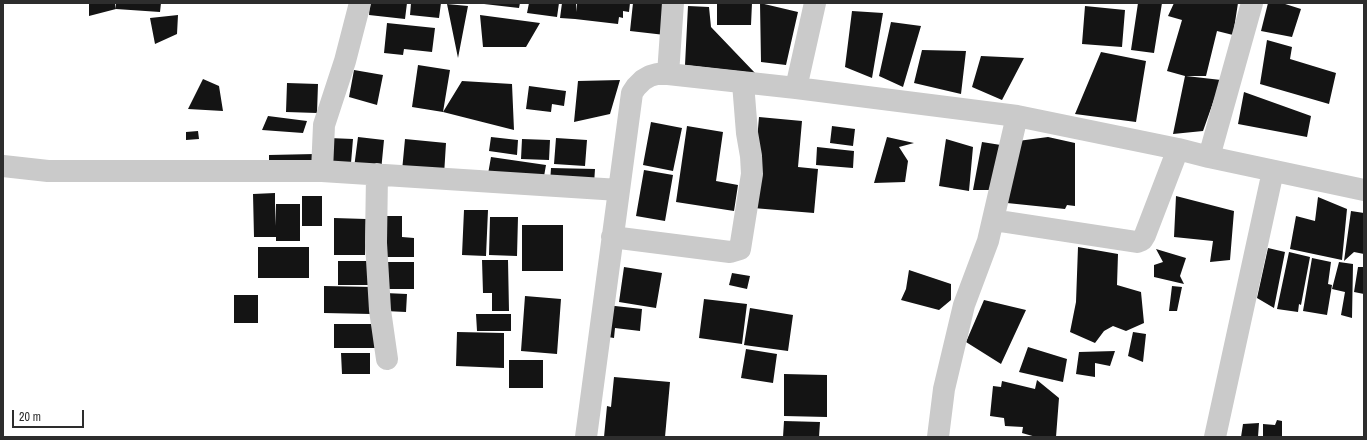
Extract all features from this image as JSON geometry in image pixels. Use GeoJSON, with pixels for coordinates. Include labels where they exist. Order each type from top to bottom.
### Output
{"type":"FeatureCollection","features":[{"type":"Feature","properties":{"kind":"street"},"geometry":{"type":"LineString","coordinates":[[322,170],[324,126],[345,61],[360,3]]}},
{"type":"Feature","properties":{"kind":"street"},"geometry":{"type":"LineString","coordinates":[[668,74],[673,3]]}},
{"type":"Feature","properties":{"kind":"street"},"geometry":{"type":"LineString","coordinates":[[796,88],[815,3]]}},
{"type":"Feature","properties":{"kind":"street"},"geometry":{"type":"LineString","coordinates":[[1209,157],[1252,3]]}},
{"type":"Feature","properties":{"kind":"street"},"geometry":{"type":"LineString","coordinates":[[586,437],[632,93],[643,80],[657,74],[796,88],[1017,116],[1178,149],[1364,190]]}},
{"type":"Feature","properties":{"kind":"street"},"geometry":{"type":"LineString","coordinates":[[612,236],[730,252],[740,249],[752,174],[743,83]]}},
{"type":"Feature","properties":{"kind":"street"},"geometry":{"type":"LineString","coordinates":[[938,437],[944,389],[964,305],[988,241],[1017,116]]}},
{"type":"Feature","properties":{"kind":"street"},"geometry":{"type":"LineString","coordinates":[[993,220],[1137,242],[1142,240],[1145,235],[1178,149]]}},
{"type":"Feature","properties":{"kind":"street"},"geometry":{"type":"LineString","coordinates":[[3,166],[48,170],[322,170],[619,190]]}},
{"type":"Feature","properties":{"kind":"street"},"geometry":{"type":"LineString","coordinates":[[1215,437],[1273,171]]}},
{"type":"Feature","properties":{"kind":"street"},"geometry":{"type":"LineString","coordinates":[[377,174],[376,243],[380,310],[387,359]]}},
{"type":"Feature","properties":{"kind":"building"},"geometry":{"type":"Polygon","coordinates":[[[89,3],[115,3],[116,9],[89,16],[89,3]]]}},
{"type":"Feature","properties":{"kind":"building"},"geometry":{"type":"Polygon","coordinates":[[[116,3],[161,3],[160,12],[116,9],[116,3]]]}},
{"type":"Feature","properties":{"kind":"building"},"geometry":{"type":"Polygon","coordinates":[[[370,3],[407,3],[405,19],[369,15],[370,3]]]}},
{"type":"Feature","properties":{"kind":"building"},"geometry":{"type":"Polygon","coordinates":[[[411,3],[441,3],[439,18],[410,15],[411,3]]]}},
{"type":"Feature","properties":{"kind":"building"},"geometry":{"type":"Polygon","coordinates":[[[484,3],[520,3],[519,8],[484,3]]]}},
{"type":"Feature","properties":{"kind":"building"},"geometry":{"type":"Polygon","coordinates":[[[529,3],[559,3],[557,17],[527,13],[529,3]]]}},
{"type":"Feature","properties":{"kind":"building"},"geometry":{"type":"Polygon","coordinates":[[[562,3],[576,3],[576,12],[577,3],[630,3],[629,12],[623,11],[623,18],[619,17],[618,24],[560,18],[562,3]]]}},
{"type":"Feature","properties":{"kind":"building"},"geometry":{"type":"Polygon","coordinates":[[[633,3],[669,3],[665,35],[630,31],[633,3]]]}},
{"type":"Feature","properties":{"kind":"building"},"geometry":{"type":"Polygon","coordinates":[[[717,3],[752,3],[751,25],[717,25],[717,3]]]}},
{"type":"Feature","properties":{"kind":"building"},"geometry":{"type":"Polygon","coordinates":[[[760,3],[798,12],[786,65],[761,62],[760,3]]]}},
{"type":"Feature","properties":{"kind":"building"},"geometry":{"type":"Polygon","coordinates":[[[1138,3],[1162,3],[1154,53],[1131,50],[1138,3]]]}},
{"type":"Feature","properties":{"kind":"building"},"geometry":{"type":"Polygon","coordinates":[[[1174,3],[1238,3],[1233,35],[1217,31],[1206,76],[1186,76],[1221,80],[1203,131],[1173,134],[1185,76],[1167,71],[1182,20],[1168,16],[1174,3]]]}},
{"type":"Feature","properties":{"kind":"building"},"geometry":{"type":"Polygon","coordinates":[[[1268,3],[1282,3],[1301,9],[1292,37],[1261,31],[1268,3]]]}},
{"type":"Feature","properties":{"kind":"building"},"geometry":{"type":"Polygon","coordinates":[[[447,4],[468,6],[458,58],[447,4]]]}},
{"type":"Feature","properties":{"kind":"building"},"geometry":{"type":"Polygon","coordinates":[[[688,6],[709,7],[711,27],[755,73],[685,65],[688,6]]]}},
{"type":"Feature","properties":{"kind":"building"},"geometry":{"type":"Polygon","coordinates":[[[1085,6],[1125,10],[1122,47],[1082,44],[1085,6]]]}},
{"type":"Feature","properties":{"kind":"building"},"geometry":{"type":"Polygon","coordinates":[[[852,11],[883,13],[872,78],[845,67],[852,11]]]}},
{"type":"Feature","properties":{"kind":"building"},"geometry":{"type":"Polygon","coordinates":[[[178,15],[177,34],[155,44],[150,18],[178,15]]]}},
{"type":"Feature","properties":{"kind":"building"},"geometry":{"type":"Polygon","coordinates":[[[480,15],[540,23],[526,47],[483,47],[480,15]]]}},
{"type":"Feature","properties":{"kind":"building"},"geometry":{"type":"Polygon","coordinates":[[[891,22],[921,26],[903,87],[879,76],[891,22]]]}},
{"type":"Feature","properties":{"kind":"building"},"geometry":{"type":"Polygon","coordinates":[[[387,23],[435,28],[432,52],[404,49],[403,55],[384,53],[387,23]]]}},
{"type":"Feature","properties":{"kind":"building"},"geometry":{"type":"Polygon","coordinates":[[[1267,40],[1292,47],[1290,59],[1336,73],[1329,104],[1260,84],[1267,40]]]}},
{"type":"Feature","properties":{"kind":"building"},"geometry":{"type":"Polygon","coordinates":[[[922,50],[966,51],[961,94],[914,83],[922,50]]]}},
{"type":"Feature","properties":{"kind":"building"},"geometry":{"type":"Polygon","coordinates":[[[1101,52],[1146,61],[1136,122],[1075,114],[1101,52]]]}},
{"type":"Feature","properties":{"kind":"building"},"geometry":{"type":"Polygon","coordinates":[[[981,56],[1024,58],[1002,100],[972,87],[981,56]]]}},
{"type":"Feature","properties":{"kind":"building"},"geometry":{"type":"Polygon","coordinates":[[[418,65],[450,70],[443,112],[412,107],[418,65]]]}},
{"type":"Feature","properties":{"kind":"building"},"geometry":{"type":"Polygon","coordinates":[[[354,70],[383,75],[377,105],[349,97],[354,70]]]}},
{"type":"Feature","properties":{"kind":"building"},"geometry":{"type":"Polygon","coordinates":[[[203,79],[219,86],[223,111],[188,109],[203,79]]]}},
{"type":"Feature","properties":{"kind":"building"},"geometry":{"type":"Polygon","coordinates":[[[620,80],[610,114],[574,122],[578,81],[620,80]]]}},
{"type":"Feature","properties":{"kind":"building"},"geometry":{"type":"Polygon","coordinates":[[[462,81],[512,84],[514,130],[443,112],[462,81]]]}},
{"type":"Feature","properties":{"kind":"building"},"geometry":{"type":"Polygon","coordinates":[[[287,83],[318,84],[317,113],[286,112],[287,83]]]}},
{"type":"Feature","properties":{"kind":"building"},"geometry":{"type":"Polygon","coordinates":[[[529,86],[566,91],[564,106],[552,104],[551,112],[526,109],[529,86]]]}},
{"type":"Feature","properties":{"kind":"building"},"geometry":{"type":"Polygon","coordinates":[[[1244,92],[1311,116],[1307,137],[1238,124],[1244,92]]]}},
{"type":"Feature","properties":{"kind":"building"},"geometry":{"type":"Polygon","coordinates":[[[268,116],[307,121],[303,133],[262,130],[268,116]]]}},
{"type":"Feature","properties":{"kind":"building"},"geometry":{"type":"Polygon","coordinates":[[[759,117],[802,121],[798,167],[818,169],[814,213],[753,208],[759,117]]]}},
{"type":"Feature","properties":{"kind":"building"},"geometry":{"type":"Polygon","coordinates":[[[651,122],[682,128],[673,171],[643,165],[651,122]]]}},
{"type":"Feature","properties":{"kind":"building"},"geometry":{"type":"Polygon","coordinates":[[[687,126],[723,132],[716,181],[738,185],[734,211],[676,202],[687,126]]]}},
{"type":"Feature","properties":{"kind":"building"},"geometry":{"type":"Polygon","coordinates":[[[832,126],[855,129],[853,146],[830,143],[832,126]]]}},
{"type":"Feature","properties":{"kind":"building"},"geometry":{"type":"Polygon","coordinates":[[[198,131],[199,139],[186,140],[186,132],[198,131]]]}},
{"type":"Feature","properties":{"kind":"building"},"geometry":{"type":"Polygon","coordinates":[[[358,137],[384,140],[381,171],[354,168],[358,137]]]}},
{"type":"Feature","properties":{"kind":"building"},"geometry":{"type":"Polygon","coordinates":[[[491,137],[518,140],[517,155],[489,151],[491,137]]]}},
{"type":"Feature","properties":{"kind":"building"},"geometry":{"type":"Polygon","coordinates":[[[887,137],[914,143],[899,147],[908,161],[905,182],[874,183],[887,137]]]}},
{"type":"Feature","properties":{"kind":"building"},"geometry":{"type":"Polygon","coordinates":[[[1048,137],[1075,143],[1075,206],[1067,205],[1065,209],[1007,203],[1018,141],[1048,137]]]}},
{"type":"Feature","properties":{"kind":"building"},"geometry":{"type":"Polygon","coordinates":[[[329,138],[353,139],[351,163],[328,162],[329,138]]]}},
{"type":"Feature","properties":{"kind":"building"},"geometry":{"type":"Polygon","coordinates":[[[556,138],[587,140],[585,166],[554,164],[556,138]]]}},
{"type":"Feature","properties":{"kind":"building"},"geometry":{"type":"Polygon","coordinates":[[[405,139],[446,143],[444,175],[402,171],[405,139]]]}},
{"type":"Feature","properties":{"kind":"building"},"geometry":{"type":"Polygon","coordinates":[[[522,139],[550,140],[549,160],[521,159],[522,139]]]}},
{"type":"Feature","properties":{"kind":"building"},"geometry":{"type":"Polygon","coordinates":[[[946,139],[973,147],[969,191],[939,186],[946,139]]]}},
{"type":"Feature","properties":{"kind":"building"},"geometry":{"type":"Polygon","coordinates":[[[982,142],[1007,146],[998,190],[973,190],[982,142]]]}},
{"type":"Feature","properties":{"kind":"building"},"geometry":{"type":"Polygon","coordinates":[[[817,147],[854,151],[853,168],[816,165],[817,147]]]}},
{"type":"Feature","properties":{"kind":"building"},"geometry":{"type":"Polygon","coordinates":[[[315,154],[315,169],[269,169],[269,155],[315,154]]]}},
{"type":"Feature","properties":{"kind":"building"},"geometry":{"type":"Polygon","coordinates":[[[491,157],[546,165],[543,182],[488,174],[491,157]]]}},
{"type":"Feature","properties":{"kind":"building"},"geometry":{"type":"Polygon","coordinates":[[[551,168],[595,169],[594,184],[550,183],[551,168]]]}},
{"type":"Feature","properties":{"kind":"building"},"geometry":{"type":"Polygon","coordinates":[[[644,170],[673,175],[665,221],[636,216],[644,170]]]}},
{"type":"Feature","properties":{"kind":"building"},"geometry":{"type":"Polygon","coordinates":[[[275,193],[275,226],[276,204],[300,204],[300,241],[276,241],[276,237],[254,237],[253,194],[275,193]]]}},
{"type":"Feature","properties":{"kind":"building"},"geometry":{"type":"Polygon","coordinates":[[[302,196],[322,196],[322,226],[302,226],[302,196]]]}},
{"type":"Feature","properties":{"kind":"building"},"geometry":{"type":"Polygon","coordinates":[[[1176,196],[1234,211],[1230,260],[1210,262],[1213,241],[1174,237],[1176,196]]]}},
{"type":"Feature","properties":{"kind":"building"},"geometry":{"type":"Polygon","coordinates":[[[1318,197],[1347,209],[1342,260],[1290,249],[1296,216],[1315,221],[1318,197]]]}},
{"type":"Feature","properties":{"kind":"building"},"geometry":{"type":"Polygon","coordinates":[[[464,210],[488,210],[486,256],[462,255],[464,210]]]}},
{"type":"Feature","properties":{"kind":"building"},"geometry":{"type":"Polygon","coordinates":[[[1351,211],[1364,213],[1364,254],[1354,252],[1344,261],[1351,211]]]}},
{"type":"Feature","properties":{"kind":"building"},"geometry":{"type":"Polygon","coordinates":[[[379,216],[402,216],[402,237],[414,238],[414,257],[379,257],[379,216]]]}},
{"type":"Feature","properties":{"kind":"building"},"geometry":{"type":"Polygon","coordinates":[[[490,217],[518,217],[517,256],[489,255],[490,217]]]}},
{"type":"Feature","properties":{"kind":"building"},"geometry":{"type":"Polygon","coordinates":[[[334,218],[366,219],[365,255],[334,255],[334,218]]]}},
{"type":"Feature","properties":{"kind":"building"},"geometry":{"type":"Polygon","coordinates":[[[522,225],[563,225],[563,271],[522,271],[522,225]]]}},
{"type":"Feature","properties":{"kind":"building"},"geometry":{"type":"Polygon","coordinates":[[[258,247],[309,247],[309,278],[258,278],[258,247]]]}},
{"type":"Feature","properties":{"kind":"building"},"geometry":{"type":"Polygon","coordinates":[[[1078,247],[1118,254],[1117,285],[1141,292],[1144,323],[1126,331],[1113,326],[1104,331],[1095,343],[1070,332],[1076,302],[1078,247]]]}},
{"type":"Feature","properties":{"kind":"building"},"geometry":{"type":"Polygon","coordinates":[[[1268,248],[1285,252],[1274,308],[1257,298],[1268,248]]]}},
{"type":"Feature","properties":{"kind":"building"},"geometry":{"type":"Polygon","coordinates":[[[1156,249],[1186,258],[1180,276],[1184,284],[1154,277],[1154,265],[1163,262],[1156,249]]]}},
{"type":"Feature","properties":{"kind":"building"},"geometry":{"type":"Polygon","coordinates":[[[1289,252],[1310,257],[1301,305],[1299,304],[1298,312],[1277,309],[1289,252]]]}},
{"type":"Feature","properties":{"kind":"building"},"geometry":{"type":"Polygon","coordinates":[[[1312,258],[1331,262],[1328,284],[1332,285],[1327,315],[1303,311],[1312,258]]]}},
{"type":"Feature","properties":{"kind":"building"},"geometry":{"type":"Polygon","coordinates":[[[482,260],[508,260],[509,311],[492,311],[492,293],[483,293],[482,260]]]}},
{"type":"Feature","properties":{"kind":"building"},"geometry":{"type":"Polygon","coordinates":[[[338,261],[371,261],[370,285],[338,285],[338,261]]]}},
{"type":"Feature","properties":{"kind":"building"},"geometry":{"type":"Polygon","coordinates":[[[386,262],[414,262],[414,289],[385,289],[386,262]]]}},
{"type":"Feature","properties":{"kind":"building"},"geometry":{"type":"Polygon","coordinates":[[[1339,262],[1353,264],[1352,318],[1341,315],[1345,292],[1332,289],[1339,262]]]}},
{"type":"Feature","properties":{"kind":"building"},"geometry":{"type":"Polygon","coordinates":[[[624,267],[662,273],[656,308],[619,302],[624,267]]]}},
{"type":"Feature","properties":{"kind":"building"},"geometry":{"type":"Polygon","coordinates":[[[1358,267],[1364,267],[1364,294],[1354,292],[1358,267]]]}},
{"type":"Feature","properties":{"kind":"building"},"geometry":{"type":"Polygon","coordinates":[[[909,270],[951,284],[951,300],[939,310],[901,300],[906,289],[909,270]]]}},
{"type":"Feature","properties":{"kind":"building"},"geometry":{"type":"Polygon","coordinates":[[[732,273],[750,276],[747,289],[729,285],[732,273]]]}},
{"type":"Feature","properties":{"kind":"building"},"geometry":{"type":"Polygon","coordinates":[[[324,286],[372,287],[371,314],[324,313],[324,286]]]}},
{"type":"Feature","properties":{"kind":"building"},"geometry":{"type":"Polygon","coordinates":[[[1172,286],[1182,287],[1177,311],[1169,311],[1172,286]]]}},
{"type":"Feature","properties":{"kind":"building"},"geometry":{"type":"Polygon","coordinates":[[[385,293],[407,294],[406,312],[385,311],[385,293]]]}},
{"type":"Feature","properties":{"kind":"building"},"geometry":{"type":"Polygon","coordinates":[[[234,295],[258,295],[258,323],[234,323],[234,295]]]}},
{"type":"Feature","properties":{"kind":"building"},"geometry":{"type":"Polygon","coordinates":[[[525,296],[561,299],[557,354],[521,351],[525,296]]]}},
{"type":"Feature","properties":{"kind":"building"},"geometry":{"type":"Polygon","coordinates":[[[704,299],[747,304],[742,344],[699,338],[704,299]]]}},
{"type":"Feature","properties":{"kind":"building"},"geometry":{"type":"Polygon","coordinates":[[[984,300],[1026,310],[1001,364],[966,342],[984,300]]]}},
{"type":"Feature","properties":{"kind":"building"},"geometry":{"type":"Polygon","coordinates":[[[606,305],[642,309],[640,331],[615,328],[614,338],[602,336],[606,305]]]}},
{"type":"Feature","properties":{"kind":"building"},"geometry":{"type":"Polygon","coordinates":[[[750,308],[793,315],[788,351],[744,345],[750,308]]]}},
{"type":"Feature","properties":{"kind":"building"},"geometry":{"type":"Polygon","coordinates":[[[476,314],[511,314],[511,331],[477,331],[476,314]]]}},
{"type":"Feature","properties":{"kind":"building"},"geometry":{"type":"Polygon","coordinates":[[[334,324],[377,324],[377,348],[334,348],[334,324]]]}},
{"type":"Feature","properties":{"kind":"building"},"geometry":{"type":"Polygon","coordinates":[[[457,332],[504,333],[504,368],[456,366],[457,332]]]}},
{"type":"Feature","properties":{"kind":"building"},"geometry":{"type":"Polygon","coordinates":[[[1133,332],[1146,334],[1143,362],[1128,356],[1133,332]]]}},
{"type":"Feature","properties":{"kind":"building"},"geometry":{"type":"Polygon","coordinates":[[[1028,347],[1067,359],[1063,382],[1019,372],[1028,347]]]}},
{"type":"Feature","properties":{"kind":"building"},"geometry":{"type":"Polygon","coordinates":[[[746,349],[777,354],[773,383],[741,378],[746,349]]]}},
{"type":"Feature","properties":{"kind":"building"},"geometry":{"type":"Polygon","coordinates":[[[1115,351],[1110,366],[1095,363],[1095,377],[1076,374],[1079,352],[1115,351]]]}},
{"type":"Feature","properties":{"kind":"building"},"geometry":{"type":"Polygon","coordinates":[[[341,353],[370,353],[370,374],[342,374],[341,353]]]}},
{"type":"Feature","properties":{"kind":"building"},"geometry":{"type":"Polygon","coordinates":[[[509,360],[543,360],[543,388],[509,388],[509,360]]]}},
{"type":"Feature","properties":{"kind":"building"},"geometry":{"type":"Polygon","coordinates":[[[784,374],[827,375],[827,417],[784,416],[784,374]]]}},
{"type":"Feature","properties":{"kind":"building"},"geometry":{"type":"Polygon","coordinates":[[[614,377],[670,382],[665,437],[604,437],[607,406],[611,407],[614,377]]]}},
{"type":"Feature","properties":{"kind":"building"},"geometry":{"type":"Polygon","coordinates":[[[1037,380],[1059,398],[1056,437],[1036,437],[1022,433],[1023,427],[1005,426],[1004,418],[990,416],[993,386],[1001,387],[1002,381],[1035,389],[1037,380]]]}},
{"type":"Feature","properties":{"kind":"building"},"geometry":{"type":"Polygon","coordinates":[[[1277,420],[1282,421],[1282,437],[1263,437],[1263,424],[1275,425],[1277,420]]]}},
{"type":"Feature","properties":{"kind":"building"},"geometry":{"type":"Polygon","coordinates":[[[784,421],[820,422],[819,437],[783,437],[784,421]]]}},
{"type":"Feature","properties":{"kind":"building"},"geometry":{"type":"Polygon","coordinates":[[[1259,423],[1258,437],[1241,437],[1243,424],[1259,423]]]}}]}
